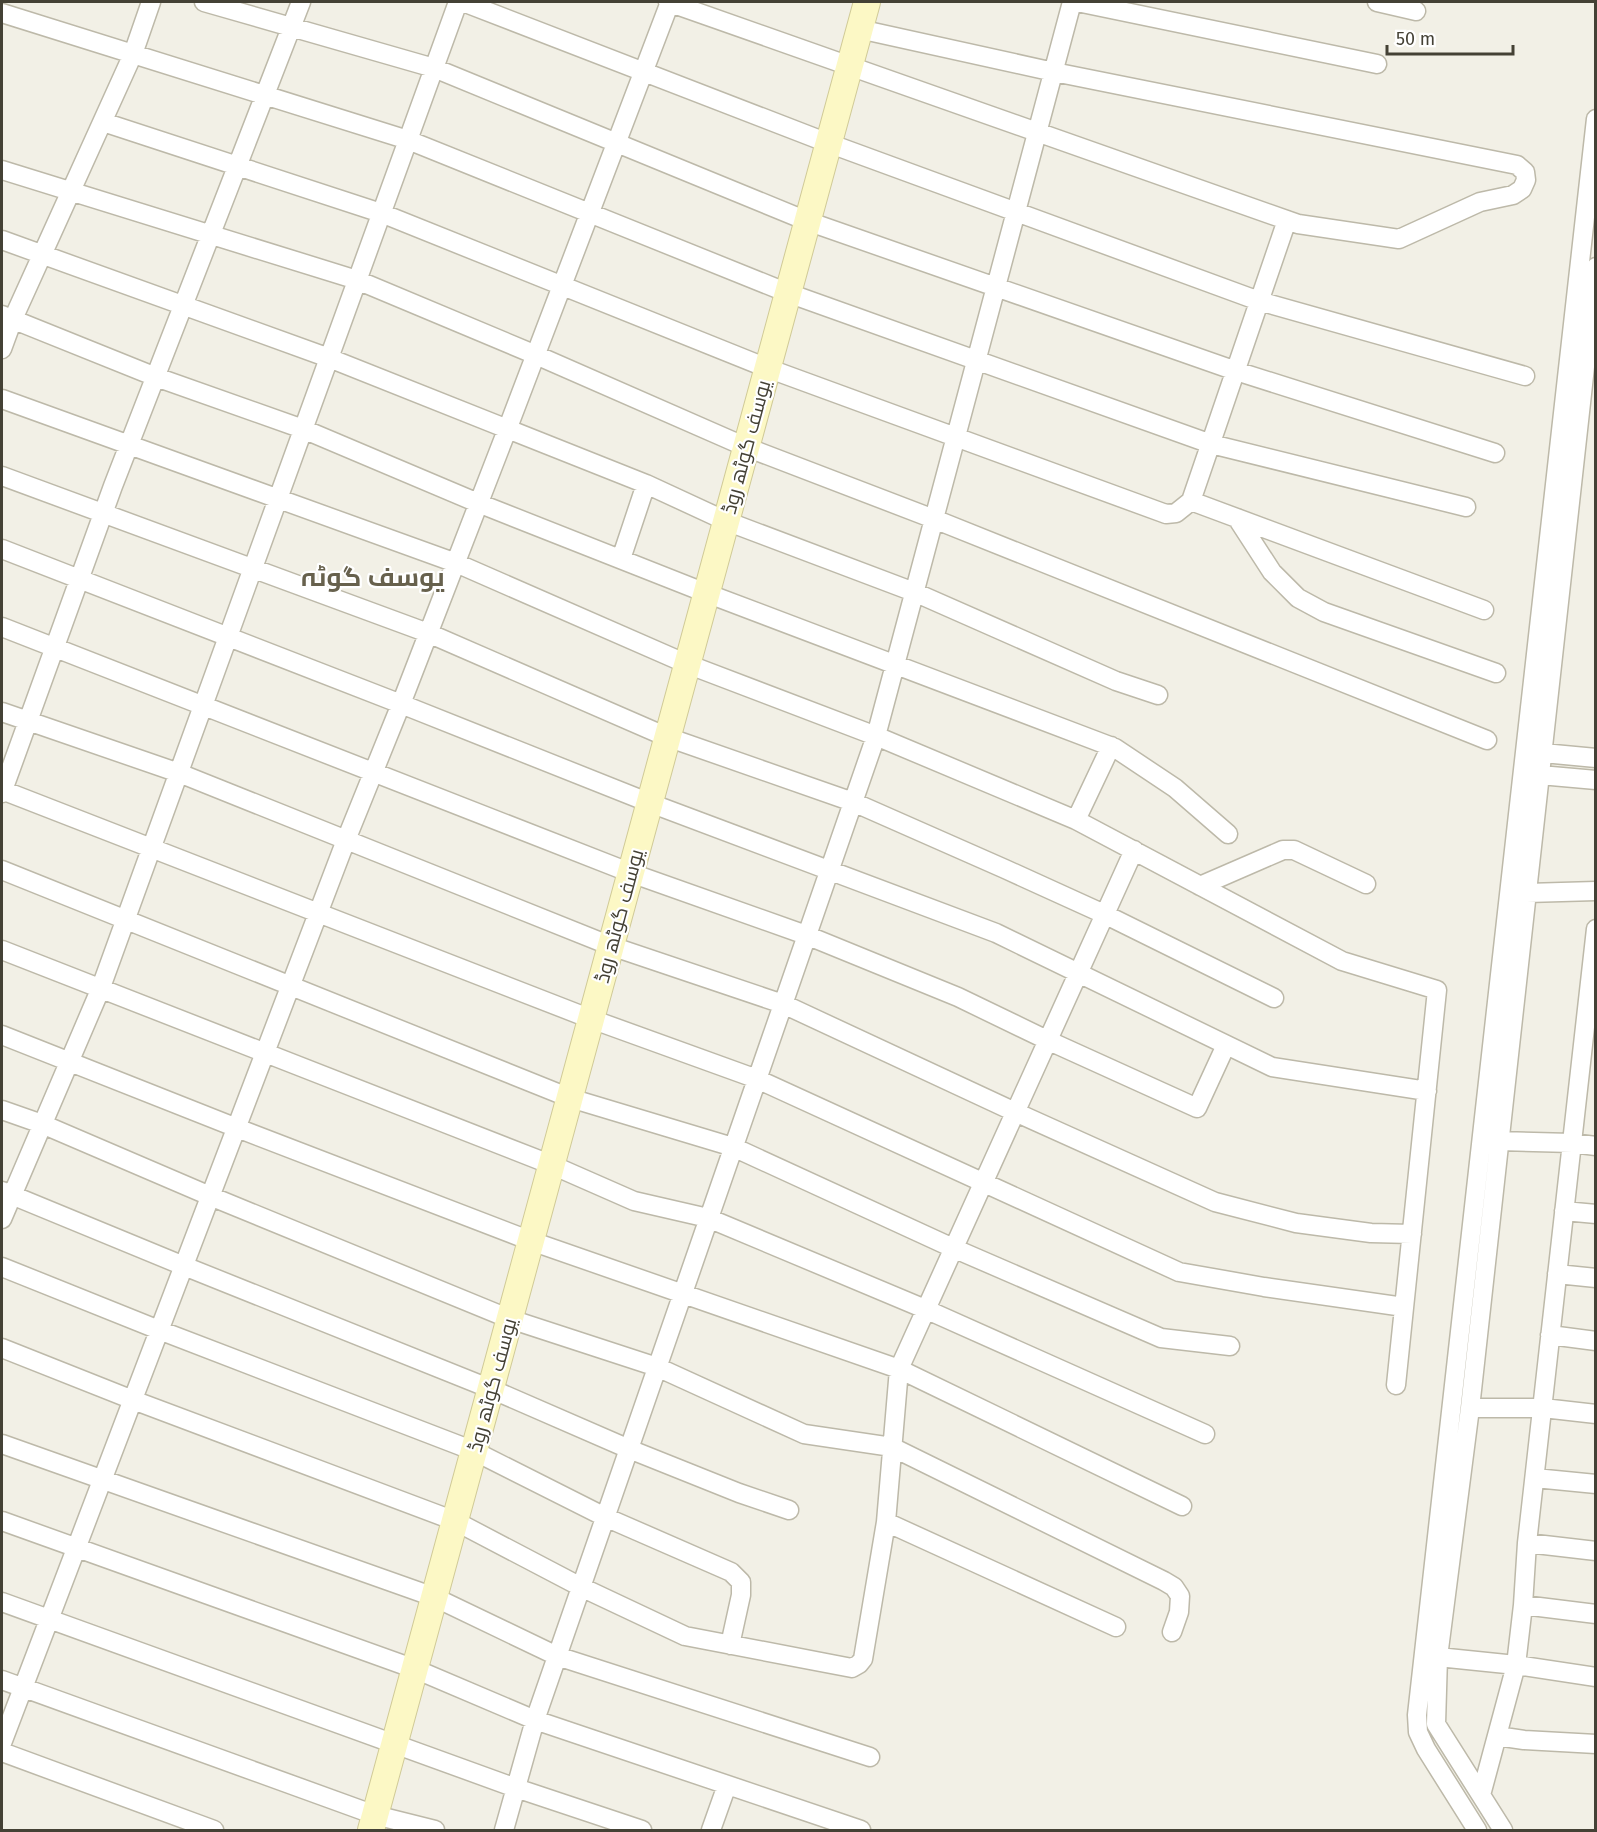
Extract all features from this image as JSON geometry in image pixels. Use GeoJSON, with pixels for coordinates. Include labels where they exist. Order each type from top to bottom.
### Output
{"type":"FeatureCollection","features":[{"type":"Feature","properties":{"kind":"street"},"geometry":{"type":"LineString","coordinates":[[4,2],[2,11],[408,140],[788,293],[1210,444],[1466,507]]}},
{"type":"Feature","properties":{"kind":"street"},"geometry":{"type":"LineString","coordinates":[[2,349],[7,317],[42,255],[103,122],[134,54],[151,2]]}},
{"type":"Feature","properties":{"kind":"street"},"geometry":{"type":"LineString","coordinates":[[204,2],[434,68],[807,221],[1236,370],[1495,453]]}},
{"type":"Feature","properties":{"kind":"street"},"geometry":{"type":"LineString","coordinates":[[301,2],[129,445],[2,791],[591,1019],[757,1079],[982,1184],[1179,1272],[1404,1307]]}},
{"type":"Feature","properties":{"kind":"street"},"geometry":{"type":"LineString","coordinates":[[2,1219],[7,1193],[42,1124],[100,990],[458,2]]}},
{"type":"Feature","properties":{"kind":"street"},"geometry":{"type":"LineString","coordinates":[[463,2],[828,143],[1259,301],[1526,376]]}},
{"type":"Feature","properties":{"kind":"street"},"geometry":{"type":"LineString","coordinates":[[2,1743],[346,840],[456,563],[670,2],[1298,224],[1399,239],[1480,202],[1513,195],[1522,189],[1526,180],[1524,172],[1517,165],[1054,72],[859,29]]}},
{"type":"Feature","properties":{"kind":"street","name":"یوسف گوٹھ روڈ"},"geometry":{"type":"LineString","coordinates":[[373,1823],[867,2]]}},
{"type":"Feature","properties":{"kind":"street"},"geometry":{"type":"LineString","coordinates":[[504,1830],[535,1720],[876,736],[1016,211],[1075,2],[1377,64]]}},
{"type":"Feature","properties":{"kind":"street"},"geometry":{"type":"LineString","coordinates":[[1377,2],[1416,10]]}},
{"type":"Feature","properties":{"kind":"street"},"geometry":{"type":"LineString","coordinates":[[1477,1830],[1426,1749],[1418,1732],[1417,1715],[1596,119]]}},
{"type":"Feature","properties":{"kind":"street"},"geometry":{"type":"LineString","coordinates":[[103,122],[381,213],[767,368],[1166,514],[1176,513],[1191,501],[1287,220]]}},
{"type":"Feature","properties":{"kind":"street"},"geometry":{"type":"LineString","coordinates":[[2,170],[357,280],[746,447],[934,519],[1487,740]]}},
{"type":"Feature","properties":{"kind":"street"},"geometry":{"type":"LineString","coordinates":[[2,240],[329,358],[646,484],[726,521],[914,592],[1116,681],[1158,695]]}},
{"type":"Feature","properties":{"kind":"street"},"geometry":{"type":"LineString","coordinates":[[1503,1830],[1436,1724],[1438,1658],[1470,1408],[1596,267]]}},
{"type":"Feature","properties":{"kind":"street"},"geometry":{"type":"LineString","coordinates":[[7,317],[156,377],[303,429],[478,503],[706,593],[1111,746],[1175,788],[1228,834]]}},
{"type":"Feature","properties":{"kind":"street"},"geometry":{"type":"LineString","coordinates":[[2,399],[456,563],[687,664],[876,736],[1076,820],[1342,961],[1437,990],[1396,1385]]}},
{"type":"Feature","properties":{"kind":"street"},"geometry":{"type":"LineString","coordinates":[[2,476],[428,633],[668,736],[853,802],[1005,868],[1274,998]]}},
{"type":"Feature","properties":{"kind":"street"},"geometry":{"type":"LineString","coordinates":[[621,559],[646,484]]}},
{"type":"Feature","properties":{"kind":"street"},"geometry":{"type":"LineString","coordinates":[[1191,501],[1484,610]]}},
{"type":"Feature","properties":{"kind":"street"},"geometry":{"type":"LineString","coordinates":[[1237,518],[1272,572],[1298,598],[1324,612],[1496,673]]}},
{"type":"Feature","properties":{"kind":"street"},"geometry":{"type":"LineString","coordinates":[[2,549],[650,802],[996,933],[1272,1067],[1427,1091]]}},
{"type":"Feature","properties":{"kind":"street"},"geometry":{"type":"LineString","coordinates":[[2,627],[630,873],[806,935],[958,996],[1047,1040],[1197,1108],[1226,1045]]}},
{"type":"Feature","properties":{"kind":"street"},"geometry":{"type":"LineString","coordinates":[[2,712],[179,773],[611,946],[783,1004],[1215,1202],[1296,1223],[1371,1233],[1412,1234]]}},
{"type":"Feature","properties":{"kind":"street"},"geometry":{"type":"LineString","coordinates":[[1076,820],[1111,746]]}},
{"type":"Feature","properties":{"kind":"street"},"geometry":{"type":"LineString","coordinates":[[1524,756],[1543,753],[1596,758]]}},
{"type":"Feature","properties":{"kind":"street"},"geometry":{"type":"LineString","coordinates":[[1522,778],[1540,775],[1596,780]]}},
{"type":"Feature","properties":{"kind":"street"},"geometry":{"type":"LineString","coordinates":[[2,1348],[133,1400],[455,1521],[581,1587],[685,1636],[852,1668],[863,1659],[886,1522],[898,1369],[1134,850]]}},
{"type":"Feature","properties":{"kind":"street"},"geometry":{"type":"LineString","coordinates":[[1200,886],[1283,850],[1294,850],[1366,884]]}},
{"type":"Feature","properties":{"kind":"street"},"geometry":{"type":"LineString","coordinates":[[2,870],[570,1098],[733,1147],[953,1248],[1161,1338],[1230,1346]]}},
{"type":"Feature","properties":{"kind":"street"},"geometry":{"type":"LineString","coordinates":[[1527,893],[1596,891]]}},
{"type":"Feature","properties":{"kind":"street"},"geometry":{"type":"LineString","coordinates":[[1481,1795],[1516,1665],[1527,1543],[1572,1143],[1587,1080],[1596,929]]}},
{"type":"Feature","properties":{"kind":"street"},"geometry":{"type":"LineString","coordinates":[[2,951],[552,1165],[634,1201],[708,1218],[926,1309],[1205,1434]]}},
{"type":"Feature","properties":{"kind":"street"},"geometry":{"type":"LineString","coordinates":[[2,1035],[531,1241],[898,1369],[1182,1506]]}},
{"type":"Feature","properties":{"kind":"street"},"geometry":{"type":"LineString","coordinates":[[2,1110],[42,1124],[210,1196],[510,1319],[657,1367],[804,1434],[892,1447],[1174,1587],[1180,1596],[1179,1612],[1172,1632]]}},
{"type":"Feature","properties":{"kind":"street"},"geometry":{"type":"LineString","coordinates":[[1499,1141],[1596,1146]]}},
{"type":"Feature","properties":{"kind":"street"},"geometry":{"type":"LineString","coordinates":[[7,1193],[491,1389],[629,1449],[789,1509]]}},
{"type":"Feature","properties":{"kind":"street"},"geometry":{"type":"LineString","coordinates":[[1564,1211],[1596,1214]]}},
{"type":"Feature","properties":{"kind":"street"},"geometry":{"type":"LineString","coordinates":[[2,1267],[474,1451],[605,1517],[731,1572],[741,1582],[741,1595],[730,1645]]}},
{"type":"Feature","properties":{"kind":"street"},"geometry":{"type":"LineString","coordinates":[[1557,1274],[1596,1278]]}},
{"type":"Feature","properties":{"kind":"street"},"geometry":{"type":"LineString","coordinates":[[1550,1335],[1596,1341]]}},
{"type":"Feature","properties":{"kind":"street"},"geometry":{"type":"LineString","coordinates":[[1470,1408],[1543,1408],[1596,1414]]}},
{"type":"Feature","properties":{"kind":"street"},"geometry":{"type":"LineString","coordinates":[[2,1444],[434,1597],[557,1656],[870,1756]]}},
{"type":"Feature","properties":{"kind":"street"},"geometry":{"type":"LineString","coordinates":[[1534,1478],[1596,1484]]}},
{"type":"Feature","properties":{"kind":"street"},"geometry":{"type":"LineString","coordinates":[[2,1521],[415,1669],[535,1720],[861,1830]]}},
{"type":"Feature","properties":{"kind":"street"},"geometry":{"type":"LineString","coordinates":[[886,1522],[1116,1627]]}},
{"type":"Feature","properties":{"kind":"street"},"geometry":{"type":"LineString","coordinates":[[1527,1543],[1596,1551]]}},
{"type":"Feature","properties":{"kind":"street"},"geometry":{"type":"LineString","coordinates":[[2,1602],[516,1788],[642,1830]]}},
{"type":"Feature","properties":{"kind":"street"},"geometry":{"type":"LineString","coordinates":[[1523,1605],[1596,1614]]}},
{"type":"Feature","properties":{"kind":"street"},"geometry":{"type":"LineString","coordinates":[[1438,1658],[1516,1665],[1596,1677]]}},
{"type":"Feature","properties":{"kind":"street"},"geometry":{"type":"LineString","coordinates":[[2,1680],[373,1823],[435,1830]]}},
{"type":"Feature","properties":{"kind":"street"},"geometry":{"type":"LineString","coordinates":[[1497,1736],[1524,1740],[1596,1744]]}},
{"type":"Feature","properties":{"kind":"street"},"geometry":{"type":"LineString","coordinates":[[2,1752],[214,1830]]}},
{"type":"Feature","properties":{"kind":"street"},"geometry":{"type":"LineString","coordinates":[[711,1830],[727,1785]]}},
{"type":"Feature","properties":{"kind":"district","name":"یوسف گوٹہ"},"geometry":{"type":"Point","coordinates":[373,577]}}]}
